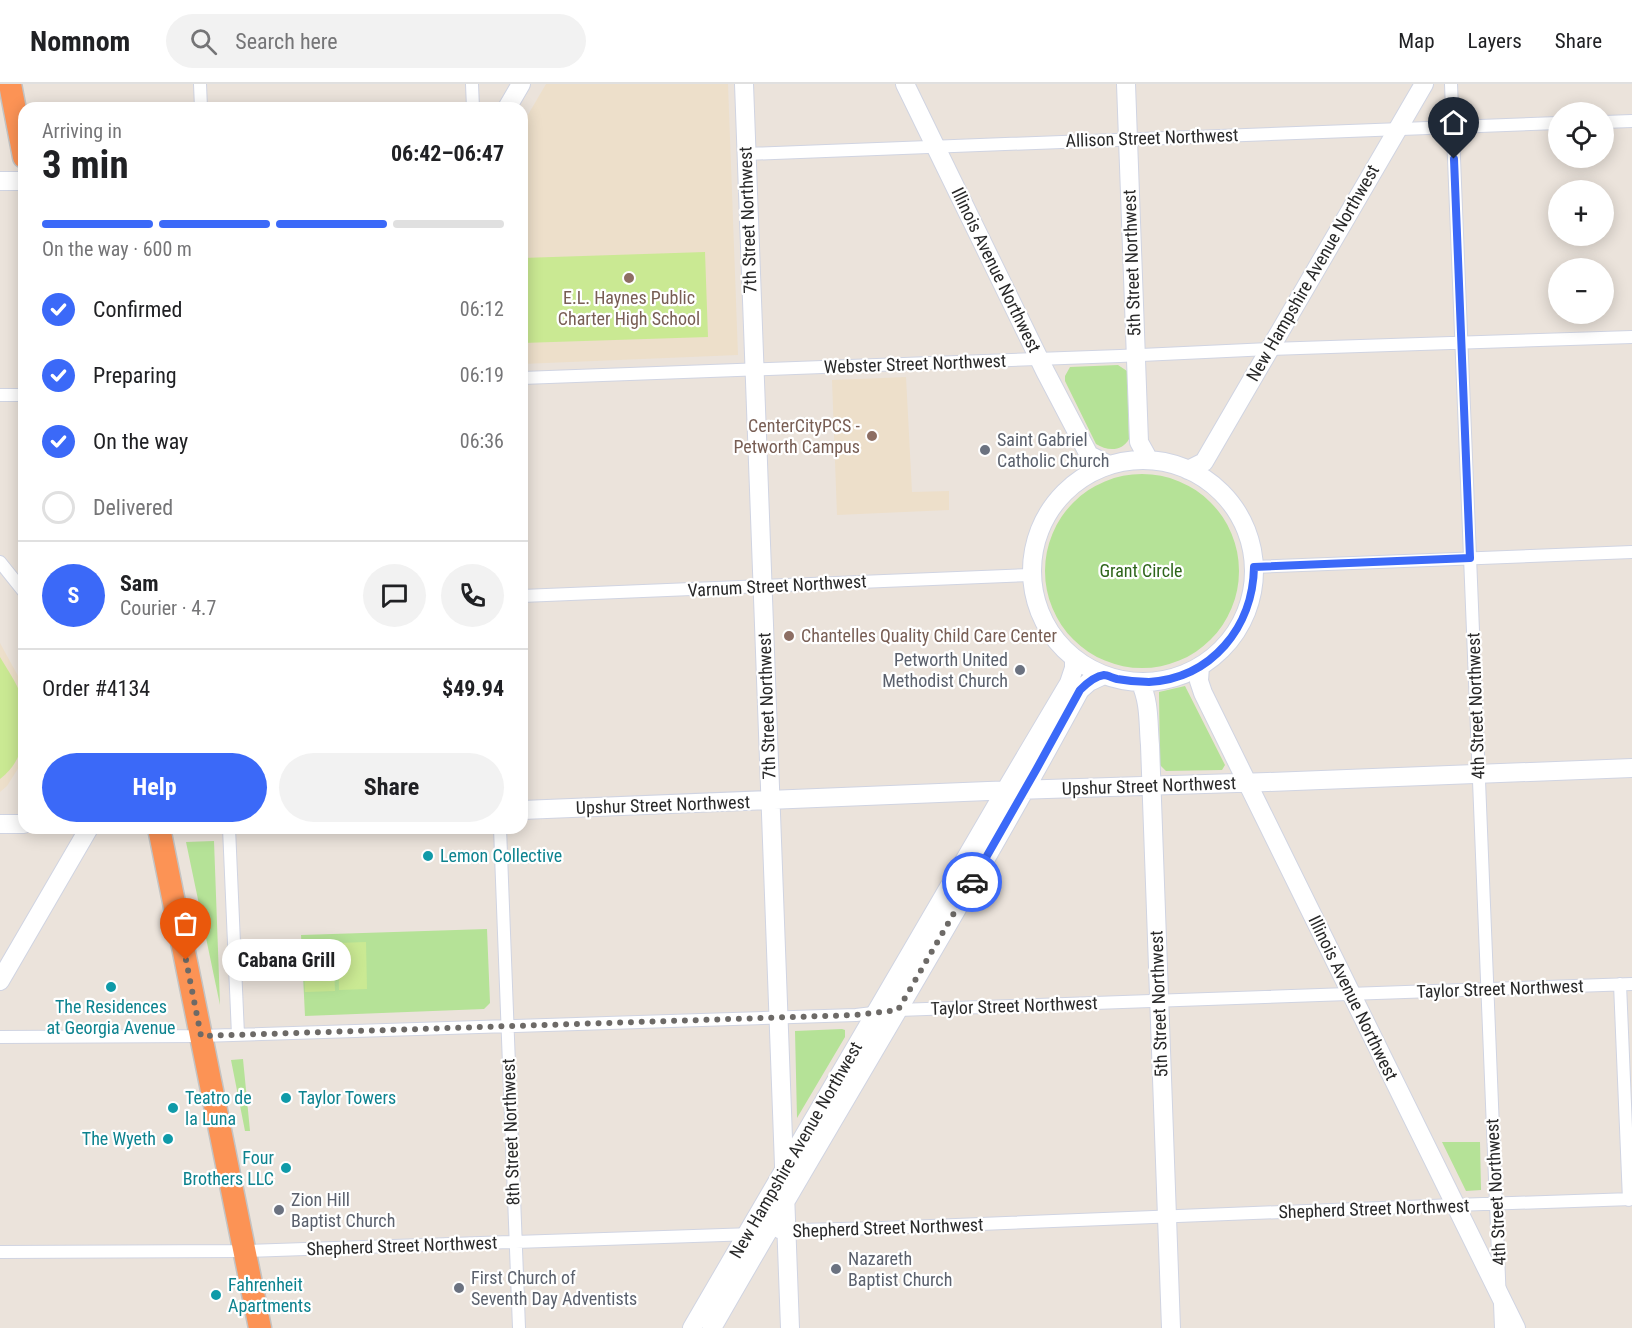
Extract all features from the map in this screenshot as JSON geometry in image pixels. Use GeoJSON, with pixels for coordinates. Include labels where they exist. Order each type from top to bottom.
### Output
{"type":"FeatureCollection","features":[{"type":"Feature","properties":{"kind":"highway"},"geometry":{"type":"LineString","coordinates":[[10,84],[18,126]]}},
{"type":"Feature","properties":{"kind":"highway"},"geometry":{"type":"LineString","coordinates":[[160,834],[260,1328]]}},
{"type":"Feature","properties":{"kind":"street"},"geometry":{"type":"LineString","coordinates":[[200,84],[201,102]]}},
{"type":"Feature","properties":{"kind":"street"},"geometry":{"type":"LineString","coordinates":[[472,84],[473,102]]}},
{"type":"Feature","properties":{"kind":"street"},"geometry":{"type":"LineString","coordinates":[[510,102],[521,84]]}},
{"type":"Feature","properties":{"kind":"street","name":"7th Street Northwest"},"geometry":{"type":"LineString","coordinates":[[744,84],[790,1328]]}},
{"type":"Feature","properties":{"kind":"street","name":"Illinois Avenue Northwest"},"geometry":{"type":"LineString","coordinates":[[905,84],[1089,455]]}},
{"type":"Feature","properties":{"kind":"street","name":"5th Street Northwest"},"geometry":{"type":"LineString","coordinates":[[1125,84],[1139,442],[1149,460]]}},
{"type":"Feature","properties":{"kind":"street","name":"New Hampshire Avenue Northwest"},"geometry":{"type":"LineString","coordinates":[[1196,466],[1269,349],[1424,84]]}},
{"type":"Feature","properties":{"kind":"street","name":"4th Street Northwest"},"geometry":{"type":"LineString","coordinates":[[1451,84],[1501,1328]]}},
{"type":"Feature","properties":{"kind":"street"},"geometry":{"type":"LineString","coordinates":[[1614,122],[1632,121]]}},
{"type":"Feature","properties":{"kind":"street","name":"Allison Street Northwest"},"geometry":{"type":"LineString","coordinates":[[746,154],[1548,123]]}},
{"type":"Feature","properties":{"kind":"street"},"geometry":{"type":"LineString","coordinates":[[0,180],[18,181]]}},
{"type":"Feature","properties":{"kind":"street","name":"Webster Street Northwest"},"geometry":{"type":"LineString","coordinates":[[528,378],[1632,337]]}},
{"type":"Feature","properties":{"kind":"street"},"geometry":{"type":"LineString","coordinates":[[0,395],[18,395]]}},
{"type":"Feature","properties":{"kind":"street"},"geometry":{"type":"LineString","coordinates":[[1128,461],[1139,442]]}},
{"type":"Feature","properties":{"kind":"street"},"geometry":{"type":"LineString","coordinates":[[1082,478],[1089,455],[1109,465]]}},
{"type":"Feature","properties":{"kind":"street"},"geometry":{"type":"LineString","coordinates":[[1149,460],[1196,466],[1208,482],[1230,502],[1243,522],[1251,544],[1254,567],[1251,596],[1241,624],[1223,648],[1200,666],[1175,677],[1140,682],[1125,681],[1104,675],[1074,659],[1054,638],[1042,619],[1035,598],[1032,559],[1035,543],[1045,518],[1060,497],[1082,478],[1109,465],[1149,460]]}},
{"type":"Feature","properties":{"kind":"street"},"geometry":{"type":"LineString","coordinates":[[1254,567],[1632,552]]}},
{"type":"Feature","properties":{"kind":"street"},"geometry":{"type":"LineString","coordinates":[[0,562],[18,584]]}},
{"type":"Feature","properties":{"kind":"street","name":"Varnum Street Northwest"},"geometry":{"type":"LineString","coordinates":[[528,596],[1032,575]]}},
{"type":"Feature","properties":{"kind":"street","name":"New Hampshire Avenue Northwest"},"geometry":{"type":"LineString","coordinates":[[692,1328],[1069,683],[1074,668],[1074,659]]}},
{"type":"Feature","properties":{"kind":"street","name":"Illinois Avenue Northwest"},"geometry":{"type":"LineString","coordinates":[[1200,666],[1199,681],[1203,693],[1516,1328]]}},
{"type":"Feature","properties":{"kind":"street","name":"New Hampshire Avenue Northwest"},"geometry":{"type":"LineString","coordinates":[[711,1328],[898,1010],[1080,690],[1089,682],[1104,675]]}},
{"type":"Feature","properties":{"kind":"street","name":"5th Street Northwest"},"geometry":{"type":"LineString","coordinates":[[1140,682],[1147,705],[1151,786],[1171,1328]]}},
{"type":"Feature","properties":{"kind":"street","name":"Upshur Street Northwest"},"geometry":{"type":"LineString","coordinates":[[528,810],[1632,768]]}},
{"type":"Feature","properties":{"kind":"street"},"geometry":{"type":"LineString","coordinates":[[0,824],[18,824]]}},
{"type":"Feature","properties":{"kind":"street"},"geometry":{"type":"LineString","coordinates":[[0,981],[86,834]]}},
{"type":"Feature","properties":{"kind":"street"},"geometry":{"type":"LineString","coordinates":[[229,834],[238,1035]]}},
{"type":"Feature","properties":{"kind":"street","name":"8th Street Northwest"},"geometry":{"type":"LineString","coordinates":[[500,834],[519,1328]]}},
{"type":"Feature","properties":{"kind":"street"},"geometry":{"type":"LineString","coordinates":[[1626,984],[1631,1199]]}},
{"type":"Feature","properties":{"kind":"street","name":"Taylor Street Northwest"},"geometry":{"type":"LineString","coordinates":[[0,1037],[201,1036],[856,1015],[898,1010],[1626,984]]}},
{"type":"Feature","properties":{"kind":"street","name":"Shepherd Street Northwest"},"geometry":{"type":"LineString","coordinates":[[0,1252],[244,1251],[747,1234],[799,1230],[1631,1199]]}},
{"type":"Feature","properties":{"kind":"shaded area","name":"E.L. Haynes Public Charter High School"},"geometry":{"type":"Polygon","coordinates":[[[546,84],[728,84],[738,355],[528,364],[528,115],[546,84]]]}},
{"type":"Feature","properties":{"kind":"shaded area","name":"CenterCityPCS - Petworth Campus"},"geometry":{"type":"Polygon","coordinates":[[[906,377],[912,492],[949,491],[949,510],[837,515],[832,380],[906,377]]]}},
{"type":"Feature","properties":{"kind":"shaded area"},"geometry":{"type":"Polygon","coordinates":[[[0,643],[18,676],[18,769],[7,786],[0,792],[0,643]]]}},
{"type":"Feature","properties":{"kind":"green space"},"geometry":{"type":"Polygon","coordinates":[[[705,252],[708,337],[528,343],[528,258],[705,252]]]}},
{"type":"Feature","properties":{"kind":"green space"},"geometry":{"type":"Polygon","coordinates":[[[1118,365],[1127,371],[1129,439],[1118,448],[1109,449],[1096,444],[1065,381],[1065,376],[1070,367],[1118,365]]]}},
{"type":"Feature","properties":{"kind":"green space","name":"Grant Circle"},"geometry":{"type":"Polygon","coordinates":[[[1132,474],[1152,474],[1188,485],[1211,502],[1223,517],[1232,534],[1239,561],[1239,581],[1232,608],[1223,625],[1211,640],[1196,652],[1179,661],[1152,668],[1132,668],[1096,657],[1067,633],[1056,617],[1049,599],[1045,581],[1045,561],[1056,525],[1080,496],[1096,485],[1114,478],[1132,474]]]}},
{"type":"Feature","properties":{"kind":"green space"},"geometry":{"type":"Polygon","coordinates":[[[0,657],[18,689],[18,756],[12,767],[0,779],[0,657]]]}},
{"type":"Feature","properties":{"kind":"green space"},"geometry":{"type":"Polygon","coordinates":[[[1185,686],[1225,765],[1222,770],[1166,771],[1160,765],[1159,692],[1185,686]]]}},
{"type":"Feature","properties":{"kind":"green space"},"geometry":{"type":"Polygon","coordinates":[[[214,841],[220,1005],[186,842],[214,841]]]}},
{"type":"Feature","properties":{"kind":"green space"},"geometry":{"type":"Polygon","coordinates":[[[487,929],[490,1003],[484,1009],[305,1016],[301,935],[487,929]]]}},
{"type":"Feature","properties":{"kind":"green space"},"geometry":{"type":"Polygon","coordinates":[[[333,941],[335,991],[305,992],[303,943],[333,941]]]}},
{"type":"Feature","properties":{"kind":"green space"},"geometry":{"type":"Polygon","coordinates":[[[366,942],[367,989],[339,990],[338,943],[366,942]]]}},
{"type":"Feature","properties":{"kind":"green space"},"geometry":{"type":"Polygon","coordinates":[[[845,1030],[845,1037],[797,1118],[795,1031],[845,1030]]]}},
{"type":"Feature","properties":{"kind":"green space"},"geometry":{"type":"Polygon","coordinates":[[[243,1059],[250,1131],[245,1131],[231,1060],[243,1059]]]}},
{"type":"Feature","properties":{"kind":"green space"},"geometry":{"type":"Polygon","coordinates":[[[1442,1142],[1480,1142],[1481,1190],[1466,1191],[1442,1142]]]}},
{"type":"Feature","properties":{"kind":"way so far"},"geometry":{"type":"LineString","coordinates":[[186,960],[201,1036],[856,1015],[898,1010],[972,882]]}},
{"type":"Feature","properties":{"kind":"place","name":"E.L. Haynes Public Charter High School"},"geometry":{"type":"Point","coordinates":[629,278]}},
{"type":"Feature","properties":{"kind":"place","name":"CenterCityPCS - Petworth Campus"},"geometry":{"type":"Point","coordinates":[872,436]}},
{"type":"Feature","properties":{"kind":"place","name":"Saint Gabriel Catholic Church"},"geometry":{"type":"Point","coordinates":[985,450]}},
{"type":"Feature","properties":{"kind":"place","name":"Chantelles Quality Child Care Center"},"geometry":{"type":"Point","coordinates":[789,636]}},
{"type":"Feature","properties":{"kind":"place","name":"Petworth United Methodist Church"},"geometry":{"type":"Point","coordinates":[1020,670]}},
{"type":"Feature","properties":{"kind":"place","name":"Lemon Collective"},"geometry":{"type":"Point","coordinates":[428,856]}},
{"type":"Feature","properties":{"kind":"place","name":"Cabana Grill"},"geometry":{"type":"Point","coordinates":[186,960]}},
{"type":"Feature","properties":{"kind":"place","name":"The Residences at Georgia Avenue"},"geometry":{"type":"Point","coordinates":[111,987]}},
{"type":"Feature","properties":{"kind":"place","name":"Taylor Towers"},"geometry":{"type":"Point","coordinates":[286,1098]}},
{"type":"Feature","properties":{"kind":"place","name":"Teatro de la Luna"},"geometry":{"type":"Point","coordinates":[173,1108]}},
{"type":"Feature","properties":{"kind":"place","name":"The Wyeth"},"geometry":{"type":"Point","coordinates":[168,1139]}},
{"type":"Feature","properties":{"kind":"place","name":"Four Brothers LLC"},"geometry":{"type":"Point","coordinates":[286,1168]}},
{"type":"Feature","properties":{"kind":"place","name":"Zion Hill Baptist Church"},"geometry":{"type":"Point","coordinates":[279,1210]}},
{"type":"Feature","properties":{"kind":"place","name":"Nazareth Baptist Church"},"geometry":{"type":"Point","coordinates":[836,1269]}},
{"type":"Feature","properties":{"kind":"place","name":"First Church of Seventh Day Adventists"},"geometry":{"type":"Point","coordinates":[459,1288]}},
{"type":"Feature","properties":{"kind":"place","name":"Fahrenheit Apartments"},"geometry":{"type":"Point","coordinates":[216,1295]}},
{"type":"Feature","properties":{"kind":"route"},"geometry":{"type":"LineString","coordinates":[[972,882],[1080,690],[1089,682],[1104,675],[1125,681],[1166,680],[1209,661],[1230,640],[1241,624],[1249,605],[1254,567],[1470,558],[1454,159]]}}]}
